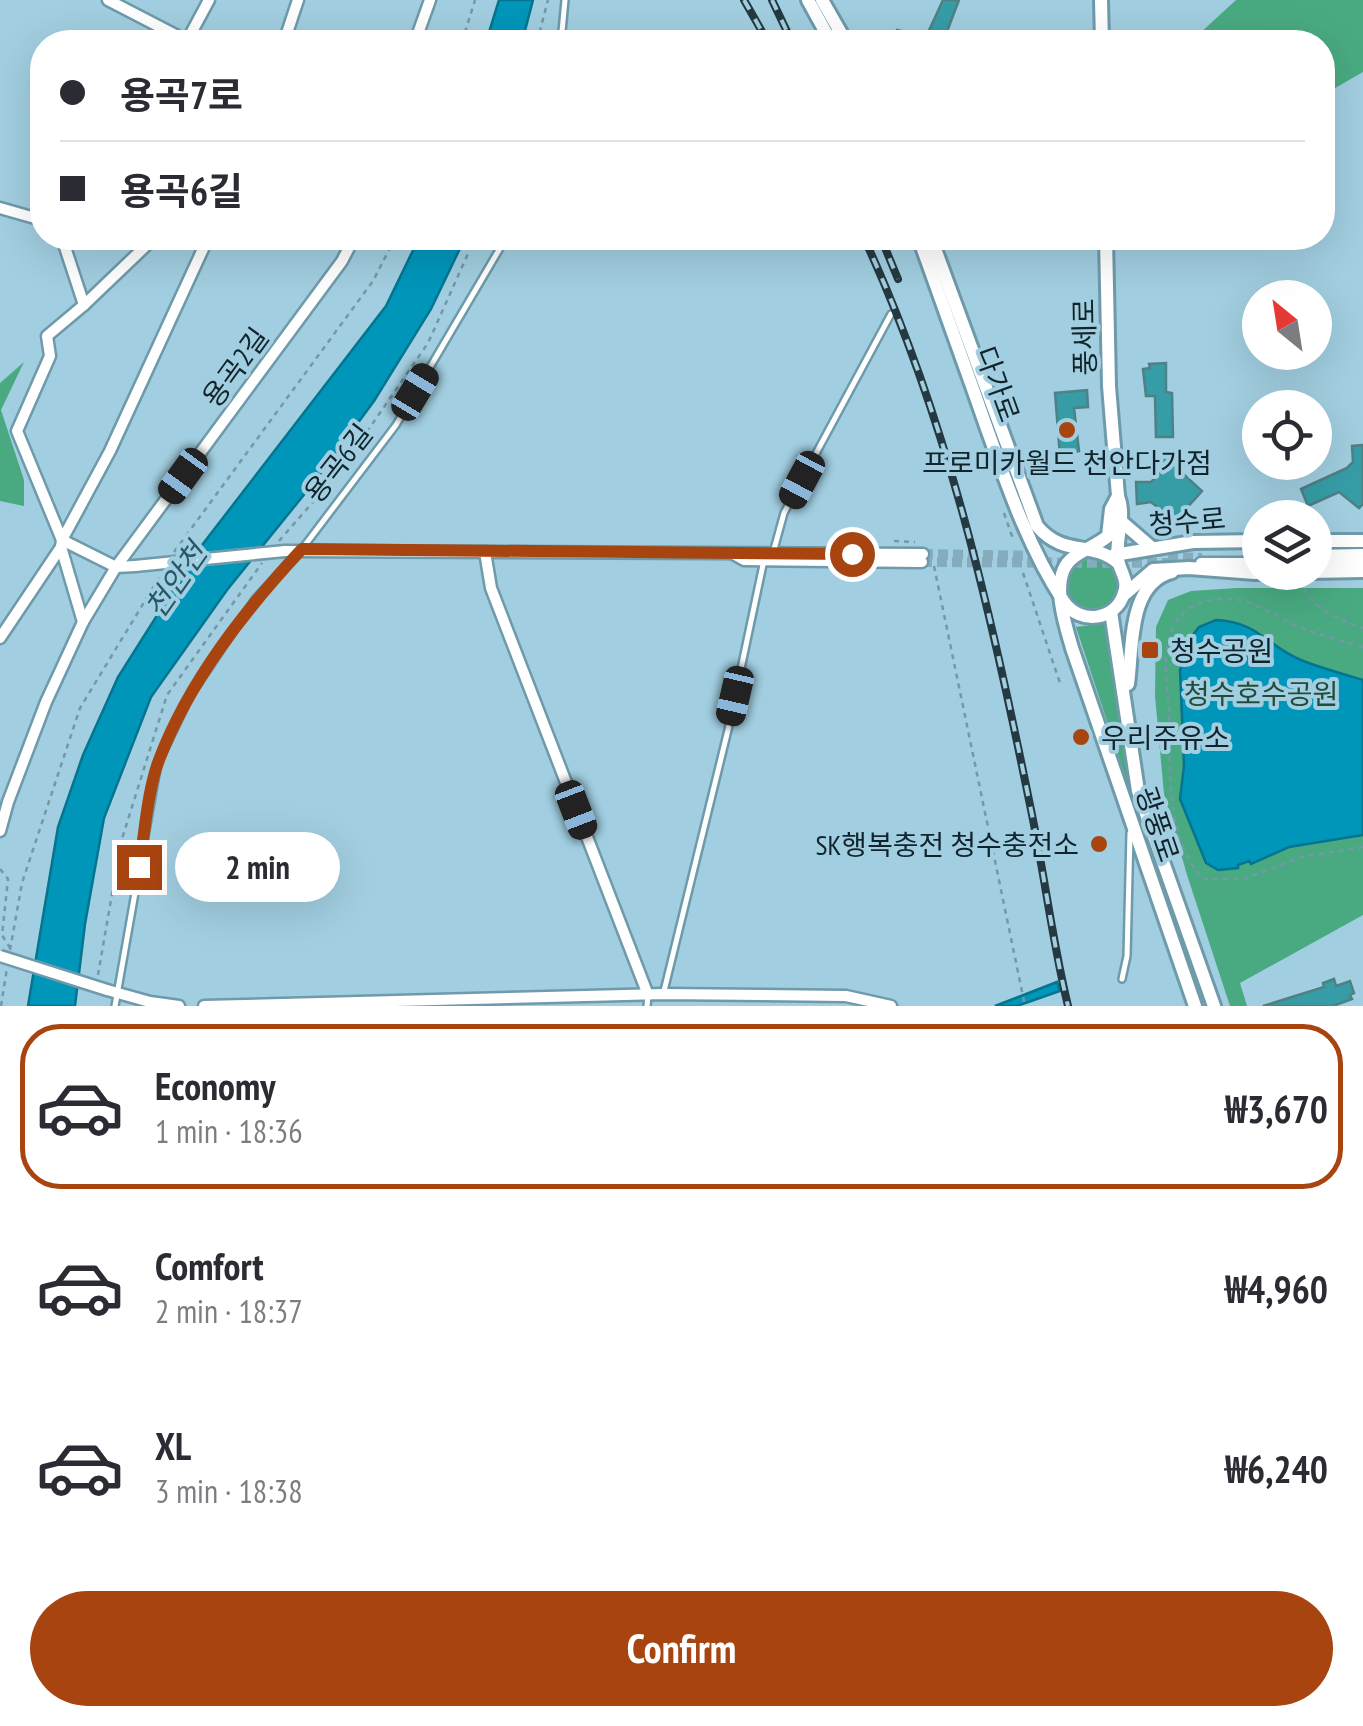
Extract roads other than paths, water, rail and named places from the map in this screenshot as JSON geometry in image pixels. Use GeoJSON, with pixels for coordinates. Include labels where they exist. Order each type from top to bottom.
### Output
{"type":"FeatureCollection","features":[{"type":"Feature","properties":{"kind":"street"},"geometry":{"type":"LineString","coordinates":[[108,0],[165,30]]}},
{"type":"Feature","properties":{"kind":"street"},"geometry":{"type":"LineString","coordinates":[[194,30],[208,0]]}},
{"type":"Feature","properties":{"kind":"street"},"geometry":{"type":"LineString","coordinates":[[288,30],[298,0]]}},
{"type":"Feature","properties":{"kind":"street"},"geometry":{"type":"LineString","coordinates":[[419,30],[430,0]]}},
{"type":"Feature","properties":{"kind":"street"},"geometry":{"type":"LineString","coordinates":[[808,0],[824,30]]}},
{"type":"Feature","properties":{"kind":"street"},"geometry":{"type":"LineString","coordinates":[[822,0],[839,30]]}},
{"type":"Feature","properties":{"kind":"street"},"geometry":{"type":"LineString","coordinates":[[1102,0],[1102,30]]}},
{"type":"Feature","properties":{"kind":"street"},"geometry":{"type":"LineString","coordinates":[[0,208],[30,217]]}},
{"type":"Feature","properties":{"kind":"street"},"geometry":{"type":"LineString","coordinates":[[66,250],[84,306]]}},
{"type":"Feature","properties":{"kind":"street"},"geometry":{"type":"LineString","coordinates":[[83,622],[62,543],[17,431],[50,356],[47,336],[142,250]]}},
{"type":"Feature","properties":{"kind":"street"},"geometry":{"type":"LineString","coordinates":[[0,638],[62,543],[110,451],[202,250]]}},
{"type":"Feature","properties":{"kind":"street","name":"용곡2길"},"geometry":{"type":"LineString","coordinates":[[0,831],[46,702],[83,622],[116,567],[348,250]]}},
{"type":"Feature","properties":{"kind":"street","name":"다가로"},"geometry":{"type":"LineString","coordinates":[[922,250],[1003,474],[1062,599]]}},
{"type":"Feature","properties":{"kind":"street","name":"다가로"},"geometry":{"type":"LineString","coordinates":[[935,250],[1036,526],[1056,544],[1089,551]]}},
{"type":"Feature","properties":{"kind":"street","name":"풍세로"},"geometry":{"type":"LineString","coordinates":[[1106,250],[1109,386],[1122,508],[1116,557]]}},
{"type":"Feature","properties":{"kind":"street","name":"풍세로"},"geometry":{"type":"LineString","coordinates":[[1089,551],[1108,536],[1118,496]]}},
{"type":"Feature","properties":{"kind":"street"},"geometry":{"type":"LineString","coordinates":[[1122,522],[1152,548]]}},
{"type":"Feature","properties":{"kind":"street"},"geometry":{"type":"LineString","coordinates":[[1030,538],[1072,648]]}},
{"type":"Feature","properties":{"kind":"street"},"geometry":{"type":"LineString","coordinates":[[1332,540],[1363,541]]}},
{"type":"Feature","properties":{"kind":"street","name":"청수로"},"geometry":{"type":"LineString","coordinates":[[1116,557],[1193,542],[1242,541]]}},
{"type":"Feature","properties":{"kind":"street"},"geometry":{"type":"LineString","coordinates":[[1193,542],[1180,553],[1182,565],[1242,561]]}},
{"type":"Feature","properties":{"kind":"street"},"geometry":{"type":"LineString","coordinates":[[62,543],[116,567],[302,549],[736,555],[744,560],[921,552]]}},
{"type":"Feature","properties":{"kind":"street"},"geometry":{"type":"LineString","coordinates":[[1124,594],[1124,572],[1116,557],[1089,551],[1063,568],[1062,599],[1078,614],[1100,616],[1111,612],[1124,594],[1153,570],[1198,563]]}},
{"type":"Feature","properties":{"kind":"street"},"geometry":{"type":"LineString","coordinates":[[486,552],[491,588],[647,1001]]}},
{"type":"Feature","properties":{"kind":"street"},"geometry":{"type":"LineString","coordinates":[[1332,555],[1363,554]]}},
{"type":"Feature","properties":{"kind":"street"},"geometry":{"type":"LineString","coordinates":[[1332,563],[1363,562]]}},
{"type":"Feature","properties":{"kind":"street"},"geometry":{"type":"LineString","coordinates":[[1126,699],[1140,598],[1154,580],[1198,563]]}},
{"type":"Feature","properties":{"kind":"street","name":"청수로"},"geometry":{"type":"LineString","coordinates":[[1198,563],[1255,574],[1363,571]]}},
{"type":"Feature","properties":{"kind":"street","name":"광풍로"},"geometry":{"type":"LineString","coordinates":[[1062,599],[1072,648],[1195,1006]]}},
{"type":"Feature","properties":{"kind":"street","name":"광풍로"},"geometry":{"type":"LineString","coordinates":[[1111,612],[1138,791],[1214,1006]]}},
{"type":"Feature","properties":{"kind":"street"},"geometry":{"type":"LineString","coordinates":[[5,952],[113,991],[180,1006]]}},
{"type":"Feature","properties":{"kind":"street"},"geometry":{"type":"LineString","coordinates":[[204,1006],[647,1001],[663,994],[846,996],[890,1006]]}},
{"type":"Feature","properties":{"kind":"lane"},"geometry":{"type":"LineString","coordinates":[[562,30],[565,0]]}},
{"type":"Feature","properties":{"kind":"lane","name":"용곡6길"},"geometry":{"type":"LineString","coordinates":[[115,1006],[113,991],[158,763],[200,680],[255,600],[302,549],[396,424],[499,250]]}},
{"type":"Feature","properties":{"kind":"lane"},"geometry":{"type":"LineString","coordinates":[[663,994],[768,556],[784,513],[890,314]]}},
{"type":"Feature","properties":{"kind":"lane"},"geometry":{"type":"LineString","coordinates":[[1122,979],[1127,956],[1131,820]]}},
{"type":"Feature","properties":{"kind":"water"},"geometry":{"type":"Polygon","coordinates":[[[499,0],[533,0],[525,30],[490,30],[499,0]]]}},
{"type":"Feature","properties":{"kind":"water"},"geometry":{"type":"Polygon","coordinates":[[[413,250],[459,250],[431,309],[374,401],[227,590],[151,697],[104,818],[75,1006],[28,1006],[58,827],[83,755],[118,677],[199,549],[386,306],[413,250]]]}},
{"type":"Feature","properties":{"kind":"water"},"geometry":{"type":"Polygon","coordinates":[[[1216,620],[1243,625],[1301,660],[1363,680],[1363,835],[1289,847],[1238,868],[1218,870],[1206,863],[1180,799],[1184,766],[1180,670],[1191,637],[1199,627],[1216,620]]]}},
{"type":"Feature","properties":{"kind":"water"},"geometry":{"type":"Polygon","coordinates":[[[1057,982],[1060,991],[1017,1006],[995,1006],[1057,982]]]}},
{"type":"Feature","properties":{"kind":"tunnel"},"geometry":{"type":"LineString","coordinates":[[923,554],[1041,556]]}},
{"type":"Feature","properties":{"kind":"tunnel"},"geometry":{"type":"LineString","coordinates":[[1168,557],[1202,558]]}},
{"type":"Feature","properties":{"kind":"tunnel"},"geometry":{"type":"LineString","coordinates":[[922,562],[1176,563]]}},
{"type":"Feature","properties":{"kind":"railway"},"geometry":{"type":"LineString","coordinates":[[744,0],[761,30]]}},
{"type":"Feature","properties":{"kind":"railway"},"geometry":{"type":"LineString","coordinates":[[772,0],[786,30]]}},
{"type":"Feature","properties":{"kind":"railway"},"geometry":{"type":"LineString","coordinates":[[869,250],[919,375],[964,516],[1015,733],[1068,1006]]}},
{"type":"Feature","properties":{"kind":"railway"},"geometry":{"type":"LineString","coordinates":[[886,250],[898,279]]}},
{"type":"Feature","properties":{"kind":"place","name":"프로미카월드 천안다가점"},"geometry":{"type":"Point","coordinates":[1067,430]}},
{"type":"Feature","properties":{"kind":"place","name":"청수공원"},"geometry":{"type":"Point","coordinates":[1150,650]}},
{"type":"Feature","properties":{"kind":"place","name":"우리주유소"},"geometry":{"type":"Point","coordinates":[1081,737]}},
{"type":"Feature","properties":{"kind":"place","name":"SK행복충전 청수충전소"},"geometry":{"type":"Point","coordinates":[1099,844]}},
{"type":"Feature","properties":{"kind":"water label","name":"천안천"},"geometry":{"type":"Point","coordinates":[175,580]}},
{"type":"Feature","properties":{"kind":"park label","name":"청수호수공원"},"geometry":{"type":"Point","coordinates":[1261,693]}}]}
